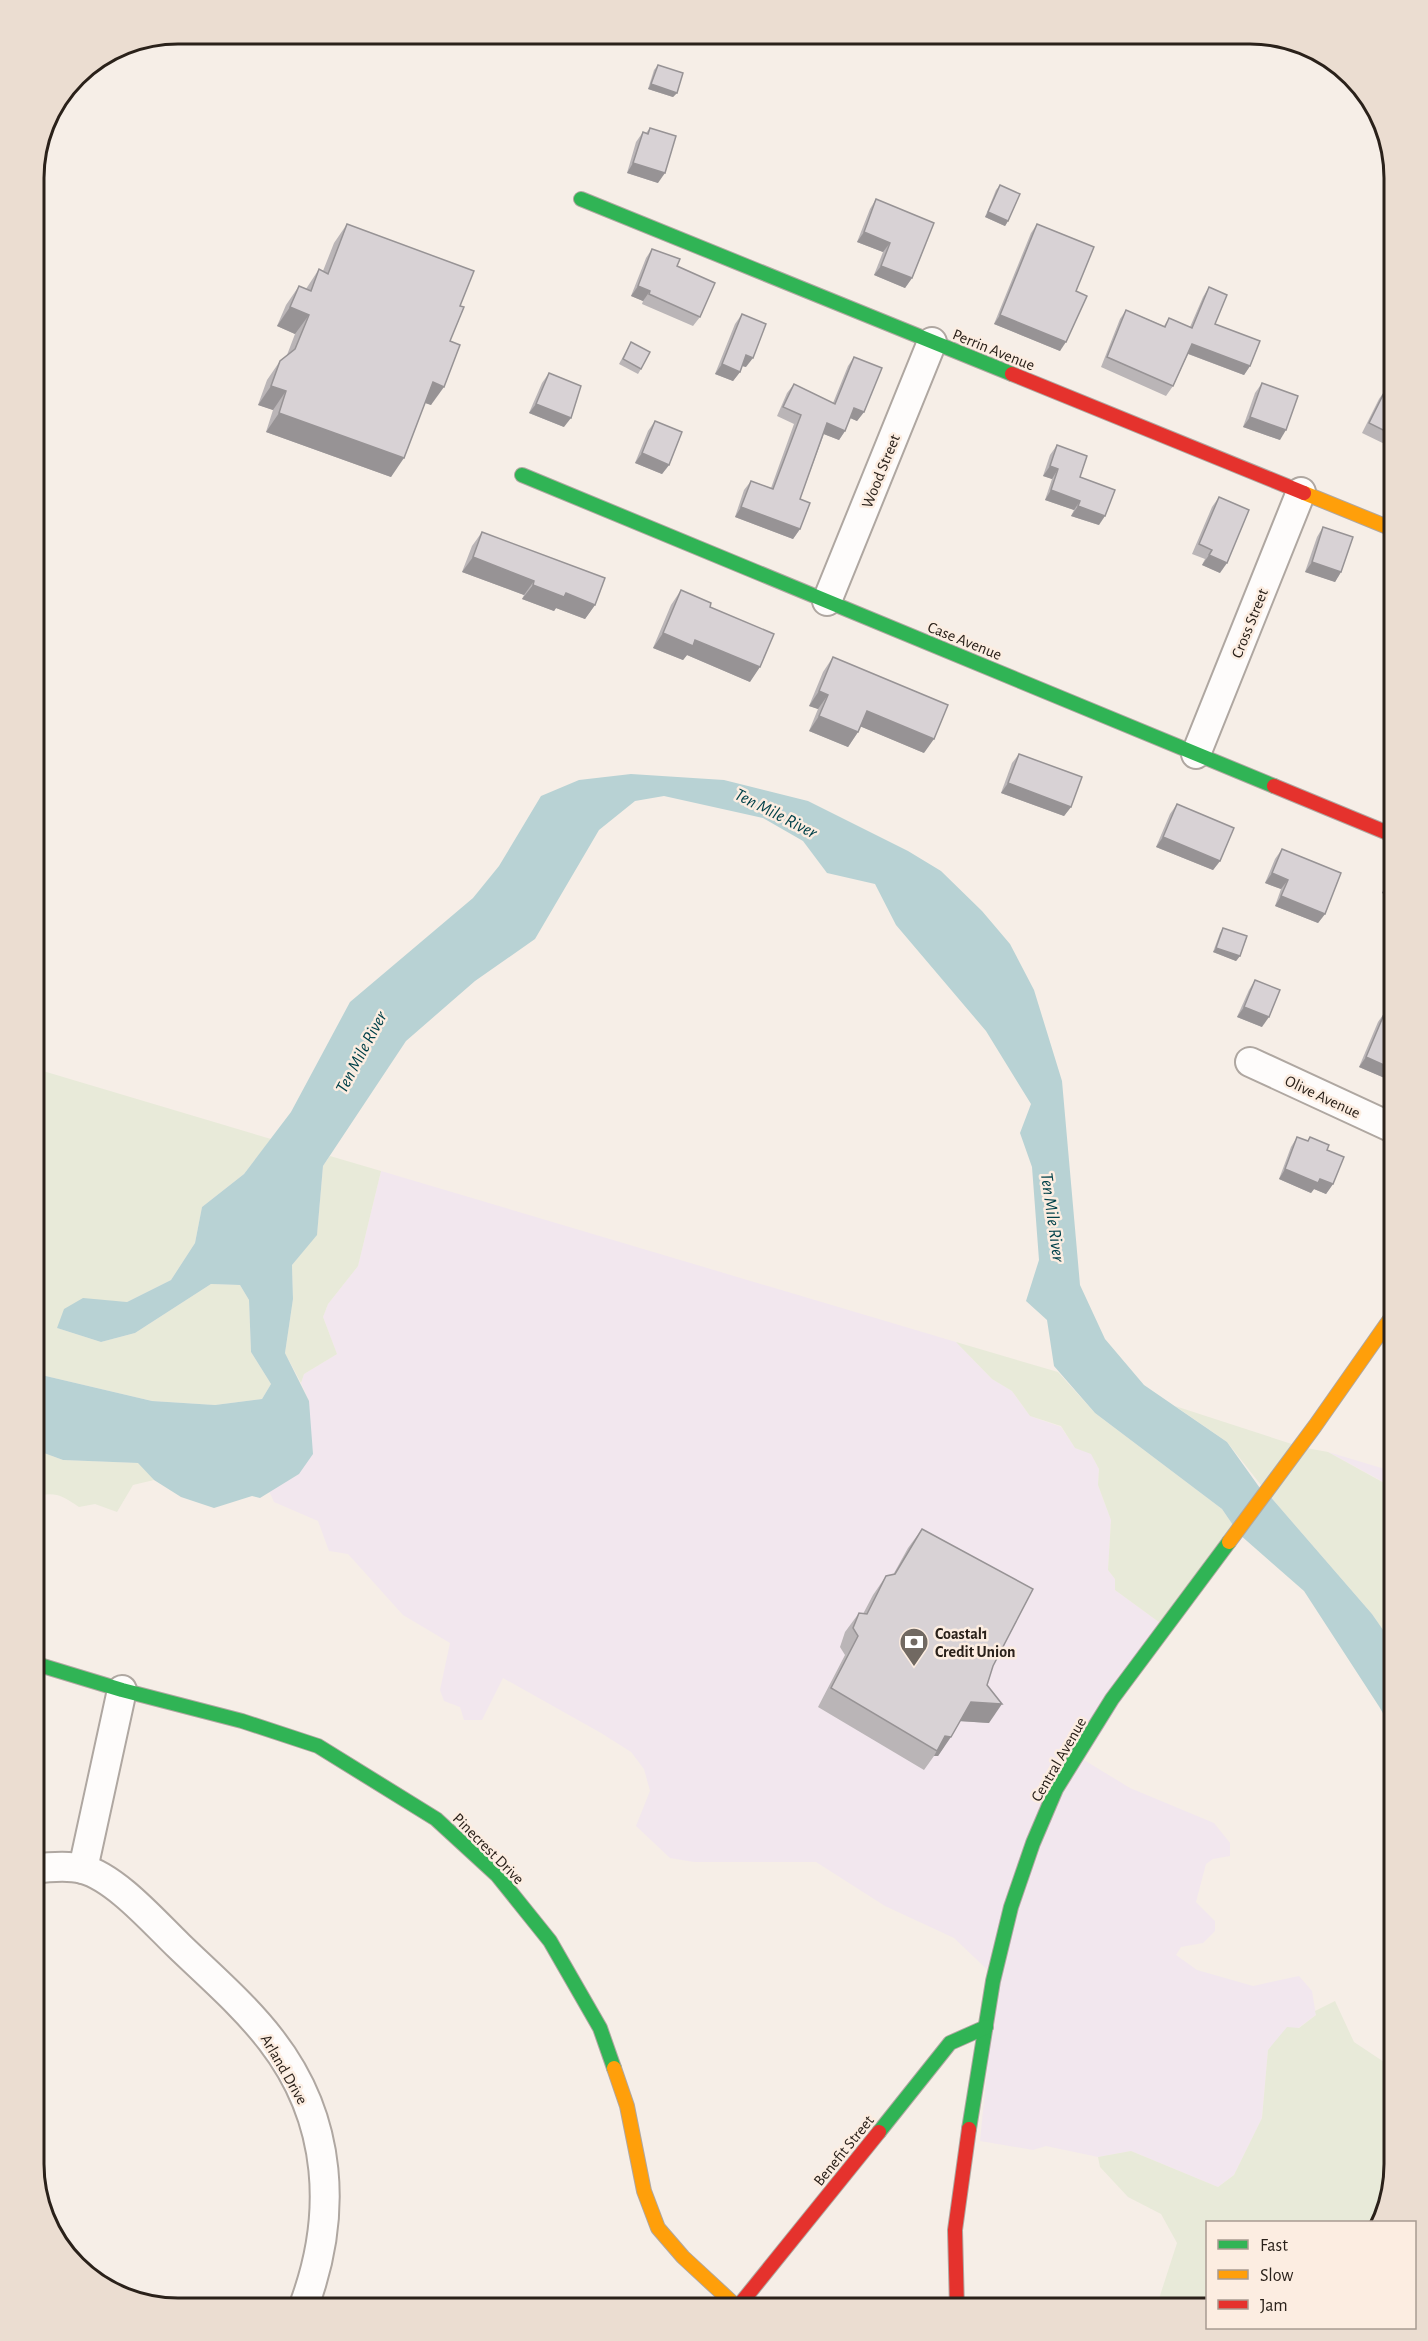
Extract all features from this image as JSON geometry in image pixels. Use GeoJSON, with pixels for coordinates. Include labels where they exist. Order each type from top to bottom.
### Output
{"type":"FeatureCollection","features":[{"type":"Feature","properties":{"kind":"street","name":"Perrin Avenue"},"geometry":{"type":"LineString","coordinates":[[581,199],[1384,526]]}},
{"type":"Feature","properties":{"kind":"street","name":"Wood Street"},"geometry":{"type":"LineString","coordinates":[[827,601],[932,342]]}},
{"type":"Feature","properties":{"kind":"street","name":"Case Avenue"},"geometry":{"type":"LineString","coordinates":[[522,475],[1384,831]]}},
{"type":"Feature","properties":{"kind":"street","name":"Cross Street"},"geometry":{"type":"LineString","coordinates":[[1196,754],[1301,492]]}},
{"type":"Feature","properties":{"kind":"street","name":"Olive Avenue"},"geometry":{"type":"LineString","coordinates":[[1250,1062],[1384,1124]]}},
{"type":"Feature","properties":{"kind":"street","name":"Central Avenue"},"geometry":{"type":"LineString","coordinates":[[957,2298],[955,2230],[993,1981],[1011,1907],[1033,1843],[1056,1789],[1112,1699],[1384,1327]]}},
{"type":"Feature","properties":{"kind":"street","name":"Pinecrest Drive"},"geometry":{"type":"LineString","coordinates":[[44,1666],[122,1690],[242,1721],[318,1746],[436,1819],[497,1875],[550,1941],[600,2028],[627,2106],[644,2191],[658,2228],[683,2257],[726,2298]]}},
{"type":"Feature","properties":{"kind":"street"},"geometry":{"type":"LineString","coordinates":[[44,1869],[83,1869],[122,1690]]}},
{"type":"Feature","properties":{"kind":"street","name":"Arland Drive"},"geometry":{"type":"LineString","coordinates":[[83,1869],[124,1893],[244,2009],[272,2041],[297,2083],[321,2149],[325,2182],[326,2215],[322,2242],[307,2297]]}},
{"type":"Feature","properties":{"kind":"street","name":"Benefit Street"},"geometry":{"type":"LineString","coordinates":[[745,2298],[950,2043],[986,2027]]}},
{"type":"Feature","properties":{"kind":"shaded area"},"geometry":{"type":"Polygon","coordinates":[[[381,1171],[956,1342],[992,1379],[1012,1391],[1030,1416],[1061,1427],[1075,1448],[1091,1453],[1099,1469],[1098,1485],[1111,1520],[1108,1570],[1115,1579],[1115,1590],[1167,1628],[1084,1760],[1130,1788],[1214,1823],[1230,1843],[1230,1856],[1213,1859],[1206,1864],[1196,1902],[1215,1921],[1215,1931],[1203,1943],[1181,1947],[1176,1955],[1197,1970],[1253,1986],[1299,1976],[1312,1991],[1316,2015],[1268,2050],[1262,2118],[1234,2175],[1218,2187],[1131,2151],[1098,2157],[1046,2146],[1033,2150],[980,2141],[996,1978],[954,1938],[885,1906],[816,1862],[694,1862],[670,1858],[636,1826],[650,1791],[644,1769],[631,1752],[503,1678],[482,1720],[464,1720],[460,1707],[444,1701],[440,1690],[450,1643],[403,1615],[348,1554],[329,1551],[318,1521],[274,1502],[269,1491],[299,1474],[309,1401],[301,1383],[304,1374],[337,1354],[323,1317],[328,1304],[358,1266],[381,1171]]]}},
{"type":"Feature","properties":{"kind":"shaded area"},"geometry":{"type":"Polygon","coordinates":[[[1328,1452],[1384,1469],[1384,1482],[1328,1452]]]}},
{"type":"Feature","properties":{"kind":"green space"},"geometry":{"type":"Polygon","coordinates":[[[44,1071],[271,1139],[244,1174],[202,1207],[195,1243],[171,1280],[127,1302],[83,1299],[57,1328],[101,1342],[135,1333],[211,1284],[240,1285],[249,1300],[251,1352],[271,1384],[262,1399],[215,1405],[152,1401],[44,1376],[44,1071]]]}},
{"type":"Feature","properties":{"kind":"green space"},"geometry":{"type":"Polygon","coordinates":[[[330,1156],[381,1171],[358,1266],[328,1304],[323,1317],[337,1354],[304,1374],[301,1383],[285,1353],[293,1299],[292,1265],[317,1234],[323,1166],[330,1156]]]}},
{"type":"Feature","properties":{"kind":"green space"},"geometry":{"type":"Polygon","coordinates":[[[956,1342],[1058,1372],[1095,1413],[1222,1509],[1239,1534],[1167,1628],[1115,1590],[1115,1579],[1108,1570],[1111,1520],[1098,1485],[1099,1469],[1091,1454],[1075,1448],[1061,1426],[1030,1416],[1012,1391],[992,1379],[956,1342]]]}},
{"type":"Feature","properties":{"kind":"green space"},"geometry":{"type":"Polygon","coordinates":[[[1175,1406],[1301,1447],[1328,1452],[1384,1483],[1384,1631],[1372,1614],[1268,1494],[1227,1442],[1175,1406]]]}},
{"type":"Feature","properties":{"kind":"green space"},"geometry":{"type":"Polygon","coordinates":[[[44,1453],[63,1460],[139,1463],[154,1480],[133,1485],[117,1512],[95,1504],[79,1507],[57,1495],[44,1495],[44,1453]]]}},
{"type":"Feature","properties":{"kind":"green space"},"geometry":{"type":"Polygon","coordinates":[[[1335,2001],[1354,2042],[1384,2062],[1383,2181],[1380,2198],[1371,2221],[1206,2221],[1206,2298],[1159,2298],[1177,2243],[1161,2214],[1128,2197],[1100,2167],[1098,2157],[1131,2151],[1218,2187],[1234,2175],[1262,2118],[1268,2050],[1287,2027],[1299,2028],[1316,2015],[1315,2011],[1335,2001]]]}},
{"type":"Feature","properties":{"kind":"water","name":"Ten Mile River"},"geometry":{"type":"Polygon","coordinates":[[[631,774],[724,780],[808,801],[908,851],[941,871],[982,911],[1010,944],[1034,990],[1062,1081],[1080,1285],[1105,1339],[1144,1385],[1227,1442],[1262,1491],[1268,1494],[1372,1614],[1384,1631],[1384,1715],[1304,1591],[1239,1534],[1222,1509],[1095,1413],[1054,1366],[1047,1320],[1026,1301],[1039,1260],[1032,1167],[1020,1133],[1031,1104],[986,1031],[896,925],[875,884],[827,873],[803,841],[763,818],[664,796],[635,801],[599,830],[535,939],[475,981],[406,1041],[323,1166],[317,1235],[292,1265],[293,1299],[285,1353],[309,1401],[313,1454],[299,1474],[260,1498],[252,1496],[214,1508],[181,1497],[154,1480],[138,1463],[63,1460],[44,1453],[44,1376],[152,1401],[215,1405],[262,1399],[271,1384],[251,1352],[249,1300],[240,1285],[211,1284],[135,1333],[101,1342],[57,1328],[64,1309],[83,1298],[127,1302],[171,1280],[195,1243],[202,1207],[244,1174],[291,1112],[350,1002],[473,898],[499,866],[541,796],[579,780],[631,774]]]}},
{"type":"Feature","properties":{"kind":"building"},"geometry":{"type":"Polygon","coordinates":[[[658,65],[683,73],[677,93],[651,84],[658,65]]]}},
{"type":"Feature","properties":{"kind":"building"},"geometry":{"type":"Polygon","coordinates":[[[650,128],[676,136],[665,173],[633,163],[643,132],[648,134],[650,128]]]}},
{"type":"Feature","properties":{"kind":"building"},"geometry":{"type":"Polygon","coordinates":[[[1000,185],[1020,194],[1008,221],[988,212],[1000,185]]]}},
{"type":"Feature","properties":{"kind":"building"},"geometry":{"type":"Polygon","coordinates":[[[876,199],[934,223],[912,278],[881,266],[890,243],[864,232],[876,199]]]}},
{"type":"Feature","properties":{"kind":"building"},"geometry":{"type":"Polygon","coordinates":[[[347,224],[474,271],[460,306],[464,307],[450,341],[460,345],[444,387],[433,382],[404,458],[279,413],[286,391],[271,386],[280,361],[295,349],[309,315],[290,307],[299,286],[311,291],[319,269],[328,274],[347,224]]]}},
{"type":"Feature","properties":{"kind":"building"},"geometry":{"type":"Polygon","coordinates":[[[1037,224],[1094,247],[1076,291],[1087,296],[1066,342],[1000,315],[1037,224]]]}},
{"type":"Feature","properties":{"kind":"building"},"geometry":{"type":"Polygon","coordinates":[[[652,249],[680,259],[677,266],[715,283],[700,317],[649,294],[650,291],[638,286],[652,249]]]}},
{"type":"Feature","properties":{"kind":"building"},"geometry":{"type":"Polygon","coordinates":[[[1209,287],[1227,295],[1215,324],[1260,341],[1250,366],[1192,344],[1173,386],[1107,357],[1126,310],[1165,327],[1169,318],[1192,328],[1209,287]]]}},
{"type":"Feature","properties":{"kind":"building"},"geometry":{"type":"Polygon","coordinates":[[[742,314],[766,324],[753,358],[746,355],[740,372],[722,364],[742,314]]]}},
{"type":"Feature","properties":{"kind":"building"},"geometry":{"type":"Polygon","coordinates":[[[631,342],[650,352],[641,369],[623,359],[631,342]]]}},
{"type":"Feature","properties":{"kind":"building"},"geometry":{"type":"Polygon","coordinates":[[[854,357],[882,368],[864,412],[854,408],[845,431],[827,423],[800,499],[810,503],[800,529],[741,507],[751,481],[773,489],[801,415],[783,407],[794,384],[835,404],[854,357]]]}},
{"type":"Feature","properties":{"kind":"building"},"geometry":{"type":"Polygon","coordinates":[[[549,373],[581,386],[571,418],[536,404],[549,373]]]}},
{"type":"Feature","properties":{"kind":"building"},"geometry":{"type":"Polygon","coordinates":[[[1262,383],[1298,396],[1286,430],[1250,417],[1262,383]]]}},
{"type":"Feature","properties":{"kind":"building"},"geometry":{"type":"Polygon","coordinates":[[[1384,393],[1384,430],[1369,423],[1384,393]]]}},
{"type":"Feature","properties":{"kind":"building"},"geometry":{"type":"Polygon","coordinates":[[[655,421],[682,432],[669,465],[642,453],[655,421]]]}},
{"type":"Feature","properties":{"kind":"building"},"geometry":{"type":"Polygon","coordinates":[[[1057,445],[1087,456],[1080,477],[1115,490],[1105,516],[1078,506],[1080,501],[1051,490],[1058,469],[1050,466],[1057,445]]]}},
{"type":"Feature","properties":{"kind":"building"},"geometry":{"type":"Polygon","coordinates":[[[1219,497],[1249,510],[1227,563],[1209,555],[1212,550],[1199,544],[1219,497]]]}},
{"type":"Feature","properties":{"kind":"building"},"geometry":{"type":"Polygon","coordinates":[[[1323,527],[1353,537],[1341,572],[1312,562],[1323,527]]]}},
{"type":"Feature","properties":{"kind":"building"},"geometry":{"type":"Polygon","coordinates":[[[482,532],[605,578],[595,605],[566,593],[564,597],[533,585],[534,581],[473,557],[482,532]]]}},
{"type":"Feature","properties":{"kind":"building"},"geometry":{"type":"Polygon","coordinates":[[[681,590],[711,603],[710,607],[774,634],[760,667],[695,640],[693,646],[663,633],[681,590]]]}},
{"type":"Feature","properties":{"kind":"building"},"geometry":{"type":"Polygon","coordinates":[[[833,657],[948,705],[934,739],[867,711],[858,732],[819,716],[828,695],[819,691],[833,657]]]}},
{"type":"Feature","properties":{"kind":"building"},"geometry":{"type":"Polygon","coordinates":[[[1019,754],[1082,777],[1071,807],[1008,783],[1019,754]]]}},
{"type":"Feature","properties":{"kind":"building"},"geometry":{"type":"Polygon","coordinates":[[[1177,804],[1234,828],[1220,861],[1163,837],[1177,804]]]}},
{"type":"Feature","properties":{"kind":"building"},"geometry":{"type":"Polygon","coordinates":[[[1282,849],[1341,873],[1325,914],[1281,896],[1288,880],[1272,873],[1282,849]]]}},
{"type":"Feature","properties":{"kind":"building"},"geometry":{"type":"Polygon","coordinates":[[[1223,928],[1247,936],[1240,956],[1216,948],[1223,928]]]}},
{"type":"Feature","properties":{"kind":"building"},"geometry":{"type":"Polygon","coordinates":[[[1255,980],[1280,990],[1269,1017],[1244,1007],[1255,980]]]}},
{"type":"Feature","properties":{"kind":"building"},"geometry":{"type":"Polygon","coordinates":[[[1384,1014],[1384,1065],[1366,1057],[1384,1014]]]}},
{"type":"Feature","properties":{"kind":"building"},"geometry":{"type":"Polygon","coordinates":[[[1297,1137],[1308,1141],[1310,1137],[1329,1145],[1327,1150],[1344,1157],[1333,1184],[1320,1179],[1318,1183],[1285,1169],[1297,1137]]]}},
{"type":"Feature","properties":{"kind":"building","name":"Coastal1 Credit Union"},"geometry":{"type":"Polygon","coordinates":[[[922,1529],[1033,1589],[993,1666],[987,1685],[1002,1704],[971,1702],[951,1737],[945,1736],[937,1751],[831,1688],[858,1636],[853,1628],[859,1613],[867,1614],[886,1576],[895,1574],[922,1529]]]}},
{"type":"Feature","properties":{"kind":"traffic: fast"},"geometry":{"type":"LineString","coordinates":[[581,199],[1012,374]]}},
{"type":"Feature","properties":{"kind":"traffic: fast"},"geometry":{"type":"LineString","coordinates":[[522,475],[1274,786]]}},
{"type":"Feature","properties":{"kind":"traffic: fast"},"geometry":{"type":"LineString","coordinates":[[969,2129],[993,1981],[1011,1907],[1033,1843],[1056,1789],[1112,1699],[1229,1542]]}},
{"type":"Feature","properties":{"kind":"traffic: fast"},"geometry":{"type":"LineString","coordinates":[[44,1666],[122,1690],[242,1721],[318,1746],[436,1819],[497,1875],[550,1941],[600,2028],[614,2068]]}},
{"type":"Feature","properties":{"kind":"traffic: fast"},"geometry":{"type":"LineString","coordinates":[[879,2132],[950,2043],[986,2027]]}},
{"type":"Feature","properties":{"kind":"traffic: slow"},"geometry":{"type":"LineString","coordinates":[[1304,493],[1384,526]]}},
{"type":"Feature","properties":{"kind":"traffic: slow"},"geometry":{"type":"LineString","coordinates":[[1229,1542],[1384,1328]]}},
{"type":"Feature","properties":{"kind":"traffic: slow"},"geometry":{"type":"LineString","coordinates":[[614,2068],[627,2106],[644,2191],[658,2228],[683,2257],[727,2298]]}},
{"type":"Feature","properties":{"kind":"traffic: jam"},"geometry":{"type":"LineString","coordinates":[[1012,374],[1304,493]]}},
{"type":"Feature","properties":{"kind":"traffic: jam"},"geometry":{"type":"LineString","coordinates":[[1274,786],[1384,831]]}},
{"type":"Feature","properties":{"kind":"traffic: jam"},"geometry":{"type":"LineString","coordinates":[[957,2298],[955,2230],[969,2129]]}},
{"type":"Feature","properties":{"kind":"traffic: jam"},"geometry":{"type":"LineString","coordinates":[[745,2298],[879,2132]]}},
{"type":"Feature","properties":{"kind":"place","name":"Coastal1 Credit Union"},"geometry":{"type":"Point","coordinates":[914,1668]}}]}
